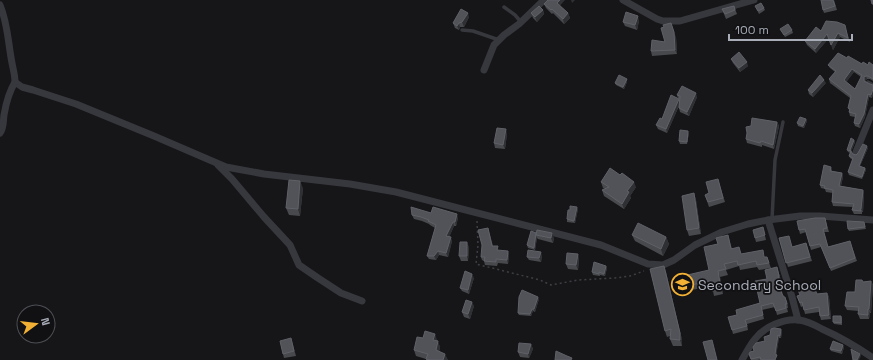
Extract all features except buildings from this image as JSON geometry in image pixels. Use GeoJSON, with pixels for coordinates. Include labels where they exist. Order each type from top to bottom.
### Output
{"type":"FeatureCollection","features":[{"type":"Feature","properties":{"kind":"street"},"geometry":{"type":"LineString","coordinates":[[484,70],[494,45],[498,40],[521,22],[544,0]]}},
{"type":"Feature","properties":{"kind":"street"},"geometry":{"type":"LineString","coordinates":[[623,0],[663,21],[680,21],[754,0]]}},
{"type":"Feature","properties":{"kind":"street"},"geometry":{"type":"LineString","coordinates":[[0,5],[7,25],[15,79],[10,91],[4,116],[3,129],[0,133]]}},
{"type":"Feature","properties":{"kind":"street"},"geometry":{"type":"LineString","coordinates":[[15,82],[22,88],[33,90],[76,104],[226,167],[252,172],[350,184],[396,192],[477,214],[564,234],[601,245],[648,264],[663,265],[674,260],[695,245],[722,232],[748,224],[800,216],[873,220]]}},
{"type":"Feature","properties":{"kind":"street"},"geometry":{"type":"LineString","coordinates":[[856,152],[871,124],[873,110]]}},
{"type":"Feature","properties":{"kind":"street"},"geometry":{"type":"LineString","coordinates":[[215,162],[232,179],[290,245],[299,265],[341,293],[362,301]]}},
{"type":"Feature","properties":{"kind":"street"},"geometry":{"type":"LineString","coordinates":[[770,220],[798,320]]}},
{"type":"Feature","properties":{"kind":"street"},"geometry":{"type":"LineString","coordinates":[[742,360],[755,338],[770,326],[781,322],[798,320],[811,323],[836,335],[860,348],[873,358]]}},
{"type":"Feature","properties":{"kind":"lane"},"geometry":{"type":"LineString","coordinates":[[504,7],[515,15],[521,22]]}},
{"type":"Feature","properties":{"kind":"lane"},"geometry":{"type":"LineString","coordinates":[[462,30],[473,31],[498,40]]}},
{"type":"Feature","properties":{"kind":"lane"},"geometry":{"type":"LineString","coordinates":[[868,82],[873,85]]}},
{"type":"Feature","properties":{"kind":"lane"},"geometry":{"type":"LineString","coordinates":[[770,220],[775,160],[783,122]]}},
{"type":"Feature","properties":{"kind":"path"},"geometry":{"type":"LineString","coordinates":[[477,214],[478,245],[476,264],[540,280],[551,286],[578,280],[630,276],[648,269]]}},
{"type":"Feature","properties":{"kind":"place","name":"Secondary School"},"geometry":{"type":"Point","coordinates":[683,285]}}]}
